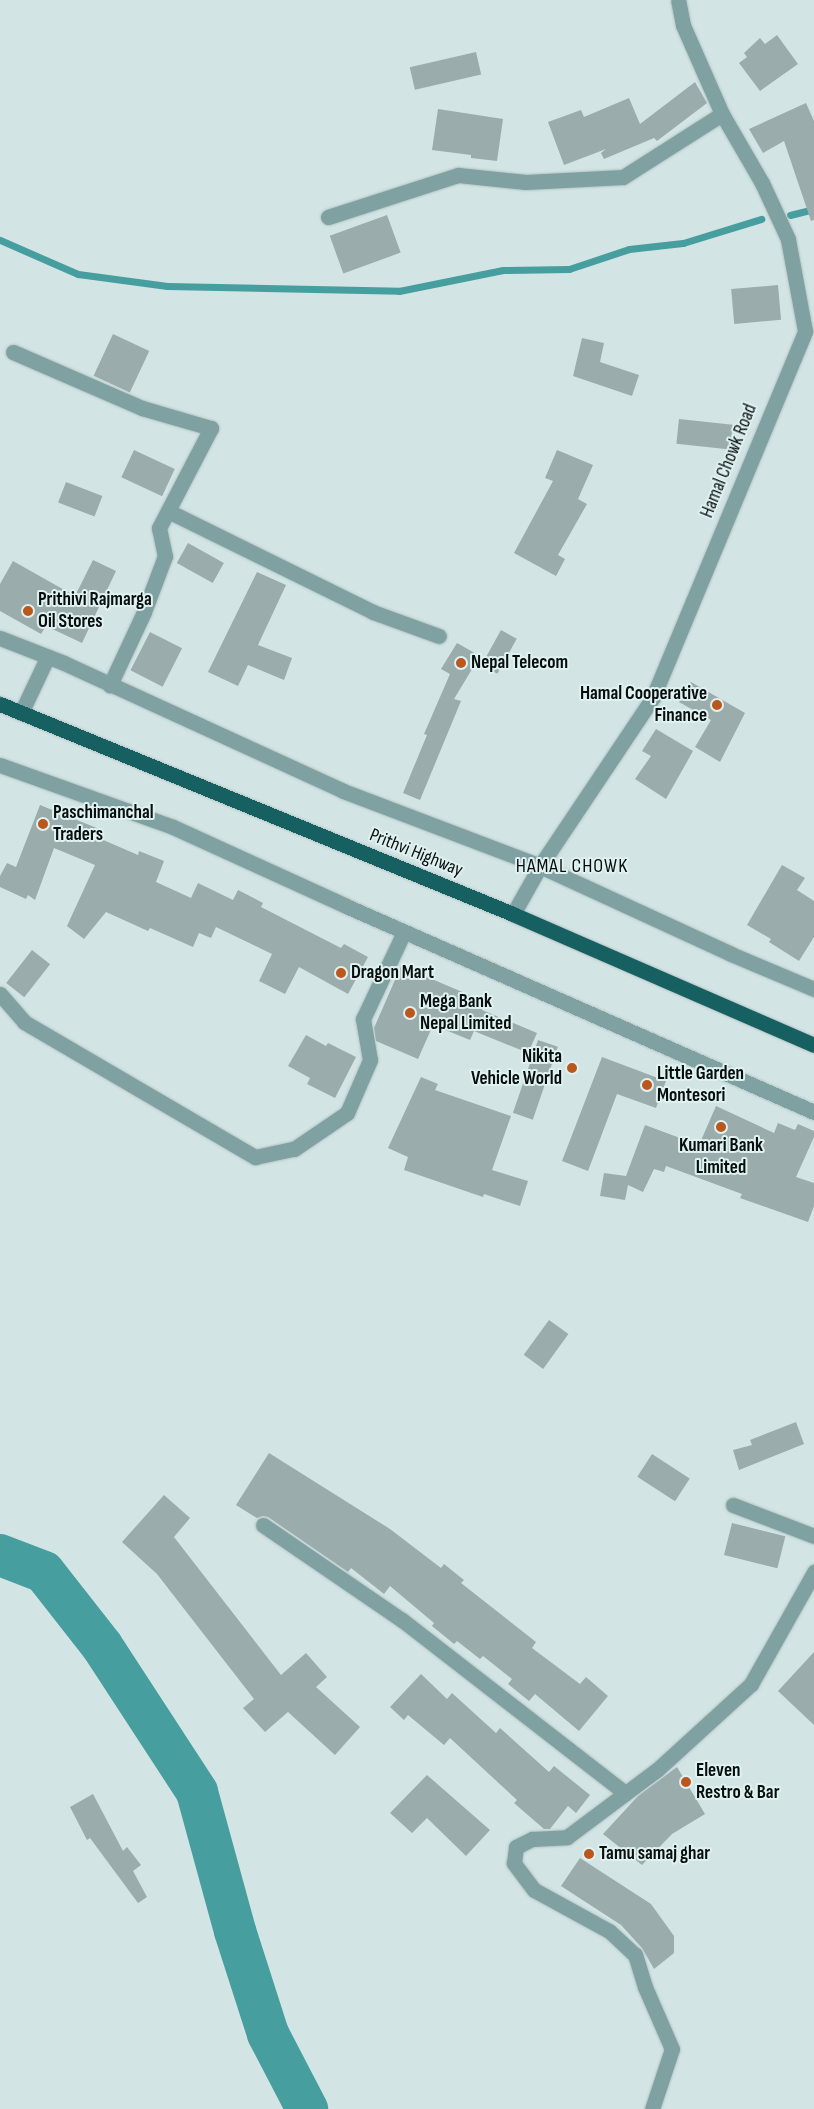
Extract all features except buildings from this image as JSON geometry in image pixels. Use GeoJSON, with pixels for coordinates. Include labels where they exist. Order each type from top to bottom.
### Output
{"type":"FeatureCollection","features":[{"type":"Feature","properties":{"kind":"highway","name":"Prithvi Highway"},"geometry":{"type":"LineString","coordinates":[[0,704],[512,914],[814,1045]]}},
{"type":"Feature","properties":{"kind":"street","name":"Hamal Chowk Road"},"geometry":{"type":"LineString","coordinates":[[512,914],[540,866],[653,697],[809,330],[788,239],[762,183],[722,114],[683,25],[678,0]]}},
{"type":"Feature","properties":{"kind":"street"},"geometry":{"type":"LineString","coordinates":[[328,217],[458,175],[526,182],[623,176],[722,114]]}},
{"type":"Feature","properties":{"kind":"street"},"geometry":{"type":"LineString","coordinates":[[13,352],[142,408],[211,428],[159,528],[165,556],[144,612],[110,685]]}},
{"type":"Feature","properties":{"kind":"street"},"geometry":{"type":"LineString","coordinates":[[168,511],[374,612],[439,636]]}},
{"type":"Feature","properties":{"kind":"street"},"geometry":{"type":"LineString","coordinates":[[0,638],[110,685],[343,791],[540,866],[731,954],[814,989]]}},
{"type":"Feature","properties":{"kind":"street"},"geometry":{"type":"LineString","coordinates":[[22,714],[47,658]]}},
{"type":"Feature","properties":{"kind":"street"},"geometry":{"type":"LineString","coordinates":[[0,765],[173,827],[404,932],[814,1112]]}},
{"type":"Feature","properties":{"kind":"street"},"geometry":{"type":"LineString","coordinates":[[0,994],[24,1022],[255,1157],[294,1149],[347,1113],[370,1060],[363,1019],[404,932]]}},
{"type":"Feature","properties":{"kind":"street"},"geometry":{"type":"LineString","coordinates":[[733,1505],[814,1536]]}},
{"type":"Feature","properties":{"kind":"street"},"geometry":{"type":"LineString","coordinates":[[263,1525],[402,1620],[625,1793]]}},
{"type":"Feature","properties":{"kind":"street"},"geometry":{"type":"LineString","coordinates":[[652,2109],[672,2049],[635,1955],[609,1931],[534,1890],[514,1863],[516,1847],[532,1839],[567,1836],[658,1769],[751,1684],[814,1572]]}},
{"type":"Feature","properties":{"kind":"waterway"},"geometry":{"type":"LineString","coordinates":[[790,215],[814,209]]}},
{"type":"Feature","properties":{"kind":"waterway"},"geometry":{"type":"LineString","coordinates":[[0,240],[78,274],[167,286],[399,291],[503,270],[569,269],[629,249],[683,243],[761,219]]}},
{"type":"Feature","properties":{"kind":"waterway"},"geometry":{"type":"LineString","coordinates":[[0,1555],[44,1572],[102,1646],[197,1792],[235,1931],[268,2034],[307,2109]]}},
{"type":"Feature","properties":{"kind":"place","name":"Prithivi Rajmarga Oil Stores"},"geometry":{"type":"Point","coordinates":[28,611]}},
{"type":"Feature","properties":{"kind":"place","name":"Nepal Telecom"},"geometry":{"type":"Point","coordinates":[461,663]}},
{"type":"Feature","properties":{"kind":"place","name":"Hamal Cooperative Finance"},"geometry":{"type":"Point","coordinates":[717,705]}},
{"type":"Feature","properties":{"kind":"place","name":"Paschimanchal Traders"},"geometry":{"type":"Point","coordinates":[43,824]}},
{"type":"Feature","properties":{"kind":"place","name":"Dragon Mart"},"geometry":{"type":"Point","coordinates":[341,973]}},
{"type":"Feature","properties":{"kind":"place","name":"Mega Bank Nepal Limited"},"geometry":{"type":"Point","coordinates":[410,1013]}},
{"type":"Feature","properties":{"kind":"place","name":"Nikita Vehicle World"},"geometry":{"type":"Point","coordinates":[572,1068]}},
{"type":"Feature","properties":{"kind":"place","name":"Little Garden Montesori"},"geometry":{"type":"Point","coordinates":[647,1085]}},
{"type":"Feature","properties":{"kind":"place","name":"Kumari Bank Limited"},"geometry":{"type":"Point","coordinates":[721,1127]}},
{"type":"Feature","properties":{"kind":"place","name":"Eleven Restro & Bar"},"geometry":{"type":"Point","coordinates":[686,1782]}},
{"type":"Feature","properties":{"kind":"place","name":"Tamu samaj ghar"},"geometry":{"type":"Point","coordinates":[589,1854]}},
{"type":"Feature","properties":{"kind":"district","name":"HAMAL CHOWK"},"geometry":{"type":"Point","coordinates":[572,866]}}]}
